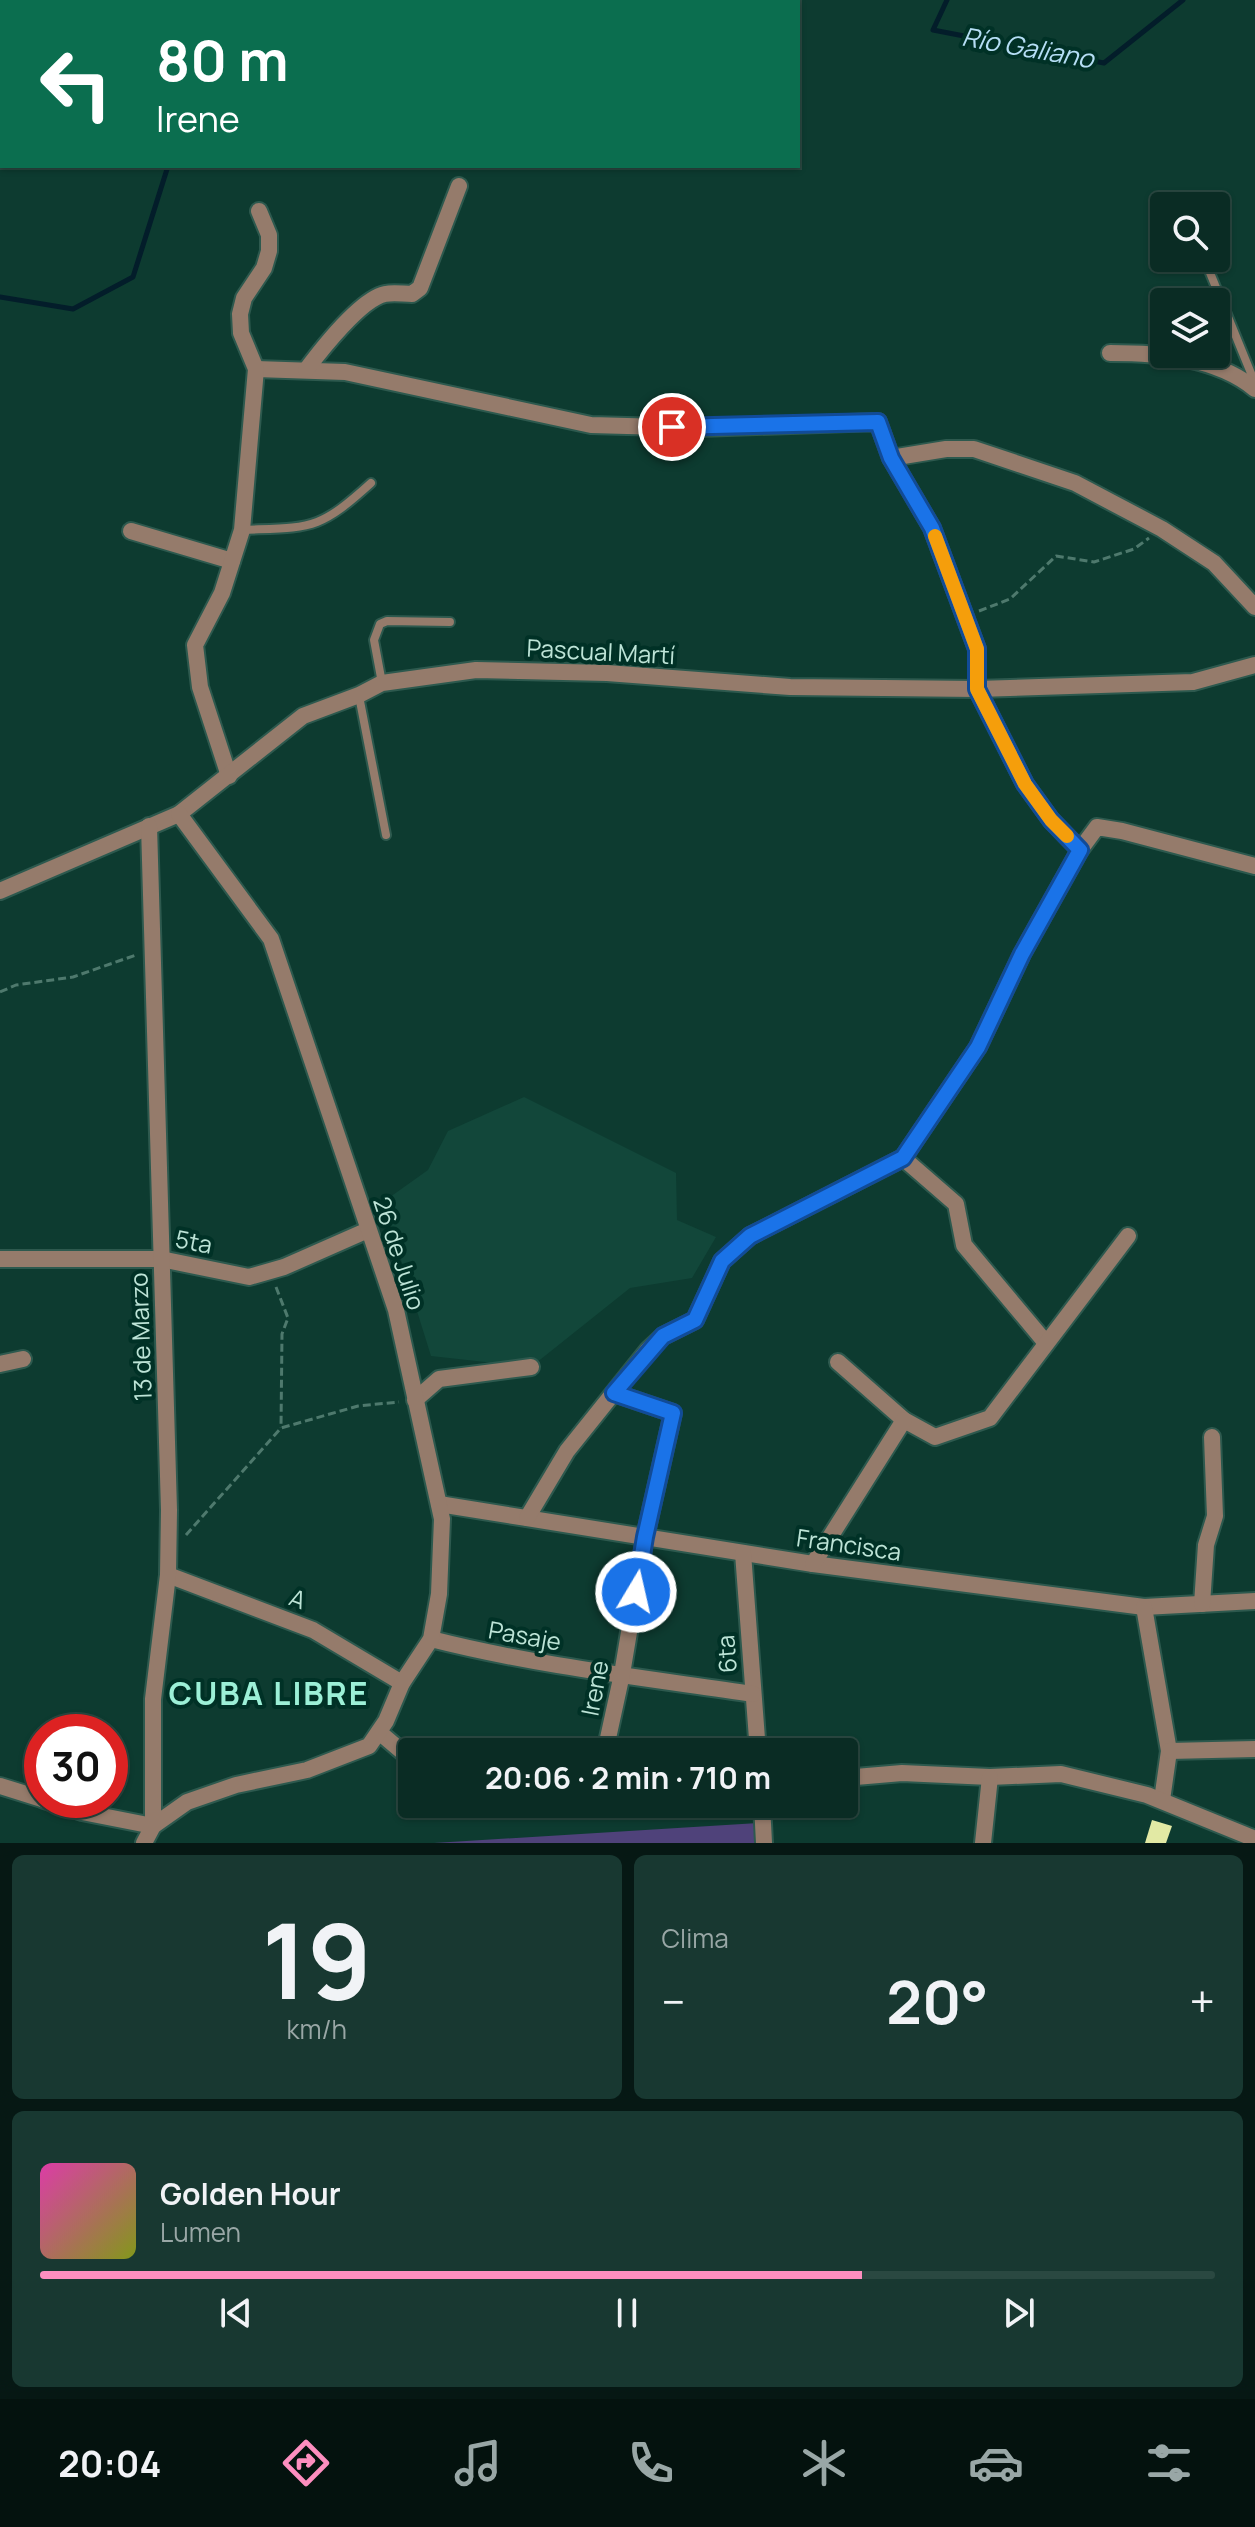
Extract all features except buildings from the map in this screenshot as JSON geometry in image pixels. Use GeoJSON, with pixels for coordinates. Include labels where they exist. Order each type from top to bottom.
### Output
{"type":"FeatureCollection","features":[{"type":"Feature","properties":{"kind":"street"},"geometry":{"type":"LineString","coordinates":[[306,370],[334,334],[373,300],[384,294],[412,294],[420,288],[459,186]]}},
{"type":"Feature","properties":{"kind":"street"},"geometry":{"type":"LineString","coordinates":[[229,776],[200,687],[195,645],[222,593],[242,530],[256,369],[241,333],[240,314],[244,298],[264,268],[269,251],[269,235],[259,211]]}},
{"type":"Feature","properties":{"kind":"street"},"geometry":{"type":"LineString","coordinates":[[1110,353],[1156,353],[1209,365],[1255,386]]}},
{"type":"Feature","properties":{"kind":"street"},"geometry":{"type":"LineString","coordinates":[[256,369],[345,372],[591,425],[699,428],[878,422],[891,458],[932,528],[977,649],[977,689],[1025,784],[1051,820],[1080,850]]}},
{"type":"Feature","properties":{"kind":"street"},"geometry":{"type":"LineString","coordinates":[[891,458],[946,449],[974,449],[1075,483],[1162,529],[1214,563],[1255,607]]}},
{"type":"Feature","properties":{"kind":"street"},"geometry":{"type":"LineString","coordinates":[[131,531],[232,561]]}},
{"type":"Feature","properties":{"kind":"street","name":"Pascual Martí"},"geometry":{"type":"LineString","coordinates":[[0,891],[179,814],[303,716],[382,683],[476,670],[607,673],[790,687],[977,689],[1193,682],[1255,665]]}},
{"type":"Feature","properties":{"kind":"street","name":"26 de Julio"},"geometry":{"type":"LineString","coordinates":[[179,814],[271,939],[396,1310],[439,1504],[442,1519],[439,1594],[431,1639],[402,1683],[379,1732]]}},
{"type":"Feature","properties":{"kind":"street","name":"13 de Marzo"},"geometry":{"type":"LineString","coordinates":[[144,1843],[153,1826],[153,1699],[169,1551],[149,826]]}},
{"type":"Feature","properties":{"kind":"street"},"geometry":{"type":"LineString","coordinates":[[527,1518],[567,1451],[614,1393],[663,1336],[695,1320],[722,1261],[750,1236],[903,1158],[978,1047],[1022,954],[1080,850],[1097,827],[1255,866]]}},
{"type":"Feature","properties":{"kind":"street"},"geometry":{"type":"LineString","coordinates":[[903,1158],[956,1204],[964,1245],[1046,1343]]}},
{"type":"Feature","properties":{"kind":"street","name":"5ta"},"geometry":{"type":"LineString","coordinates":[[0,1259],[161,1259],[249,1277],[368,1230]]}},
{"type":"Feature","properties":{"kind":"street"},"geometry":{"type":"LineString","coordinates":[[838,1362],[904,1420],[935,1437],[990,1418],[1128,1236]]}},
{"type":"Feature","properties":{"kind":"street"},"geometry":{"type":"LineString","coordinates":[[0,1364],[23,1359]]}},
{"type":"Feature","properties":{"kind":"street"},"geometry":{"type":"LineString","coordinates":[[415,1400],[439,1379],[531,1367]]}},
{"type":"Feature","properties":{"kind":"street","name":"Irene"},"geometry":{"type":"LineString","coordinates":[[608,1738],[645,1537],[673,1413],[614,1393]]}},
{"type":"Feature","properties":{"kind":"street"},"geometry":{"type":"LineString","coordinates":[[813,1564],[904,1420]]}},
{"type":"Feature","properties":{"kind":"street"},"geometry":{"type":"LineString","coordinates":[[1202,1604],[1206,1545],[1215,1516],[1212,1437]]}},
{"type":"Feature","properties":{"kind":"street","name":"Francisca"},"geometry":{"type":"LineString","coordinates":[[439,1504],[813,1564],[1144,1607],[1255,1601]]}},
{"type":"Feature","properties":{"kind":"street","name":"6ta"},"geometry":{"type":"LineString","coordinates":[[743,1553],[757,1738]]}},
{"type":"Feature","properties":{"kind":"street","name":"A"},"geometry":{"type":"LineString","coordinates":[[168,1575],[313,1630],[402,1683]]}},
{"type":"Feature","properties":{"kind":"street"},"geometry":{"type":"LineString","coordinates":[[1144,1607],[1169,1751],[1162,1800]]}},
{"type":"Feature","properties":{"kind":"street","name":"Pasaje"},"geometry":{"type":"LineString","coordinates":[[431,1639],[476,1651],[753,1694]]}},
{"type":"Feature","properties":{"kind":"street"},"geometry":{"type":"LineString","coordinates":[[112,1818],[153,1826],[187,1802],[236,1785],[307,1770],[369,1746],[379,1732],[398,1748]]}},
{"type":"Feature","properties":{"kind":"street"},"geometry":{"type":"LineString","coordinates":[[1169,1751],[1255,1749]]}},
{"type":"Feature","properties":{"kind":"street"},"geometry":{"type":"LineString","coordinates":[[858,1777],[902,1773],[990,1777],[1061,1774],[1162,1800],[1255,1839]]}},
{"type":"Feature","properties":{"kind":"street"},"geometry":{"type":"LineString","coordinates":[[983,1843],[990,1777]]}},
{"type":"Feature","properties":{"kind":"street"},"geometry":{"type":"LineString","coordinates":[[0,1786],[24,1794]]}},
{"type":"Feature","properties":{"kind":"street"},"geometry":{"type":"LineString","coordinates":[[763,1818],[764,1843]]}},
{"type":"Feature","properties":{"kind":"lane"},"geometry":{"type":"LineString","coordinates":[[1210,272],[1255,386]]}},
{"type":"Feature","properties":{"kind":"lane"},"geometry":{"type":"LineString","coordinates":[[242,530],[314,525],[340,511],[371,483]]}},
{"type":"Feature","properties":{"kind":"lane"},"geometry":{"type":"LineString","coordinates":[[382,683],[374,640],[380,624],[387,621],[450,622]]}},
{"type":"Feature","properties":{"kind":"lane"},"geometry":{"type":"LineString","coordinates":[[359,695],[386,835]]}},
{"type":"Feature","properties":{"kind":"path"},"geometry":{"type":"LineString","coordinates":[[964,617],[1010,599],[1056,556],[1094,562],[1134,549],[1162,529]]}},
{"type":"Feature","properties":{"kind":"path"},"geometry":{"type":"LineString","coordinates":[[0,992],[16,985],[73,977],[154,948]]}},
{"type":"Feature","properties":{"kind":"path"},"geometry":{"type":"LineString","coordinates":[[272,1270],[288,1318],[282,1334],[281,1428]]}},
{"type":"Feature","properties":{"kind":"path"},"geometry":{"type":"LineString","coordinates":[[169,1551],[203,1518],[281,1428],[358,1406],[415,1400]]}},
{"type":"Feature","properties":{"kind":"shaded area"},"geometry":{"type":"Polygon","coordinates":[[[524,1097],[676,1173],[677,1220],[716,1237],[692,1278],[630,1288],[531,1367],[431,1356],[383,1202],[428,1170],[448,1131],[524,1097]]]}},
{"type":"Feature","properties":{"kind":"shaded area"},"geometry":{"type":"Polygon","coordinates":[[[758,1823],[758,1843],[434,1843],[758,1823]]]}},
{"type":"Feature","properties":{"kind":"waterway","name":"Río Galiano"},"geometry":{"type":"LineString","coordinates":[[947,0],[933,30],[1104,63],[1183,0]]}},
{"type":"Feature","properties":{"kind":"waterway","name":"Río Galiano"},"geometry":{"type":"LineString","coordinates":[[0,297],[73,309],[133,277],[167,168]]}},
{"type":"Feature","properties":{"kind":"slow traffic"},"geometry":{"type":"LineString","coordinates":[[935,536],[977,649],[977,689],[1025,784],[1067,836]]}},
{"type":"Feature","properties":{"kind":"district","name":"CUBA LIBRE"},"geometry":{"type":"Point","coordinates":[269,1693]}},
{"type":"Feature","properties":{"kind":"route"},"geometry":{"type":"LineString","coordinates":[[636,1592],[673,1413],[614,1393],[663,1336],[695,1320],[722,1261],[750,1236],[903,1158],[978,1047],[1022,954],[1080,850],[1051,820],[1025,784],[977,689],[977,649],[932,528],[891,458],[878,422],[672,427]]}}]}
